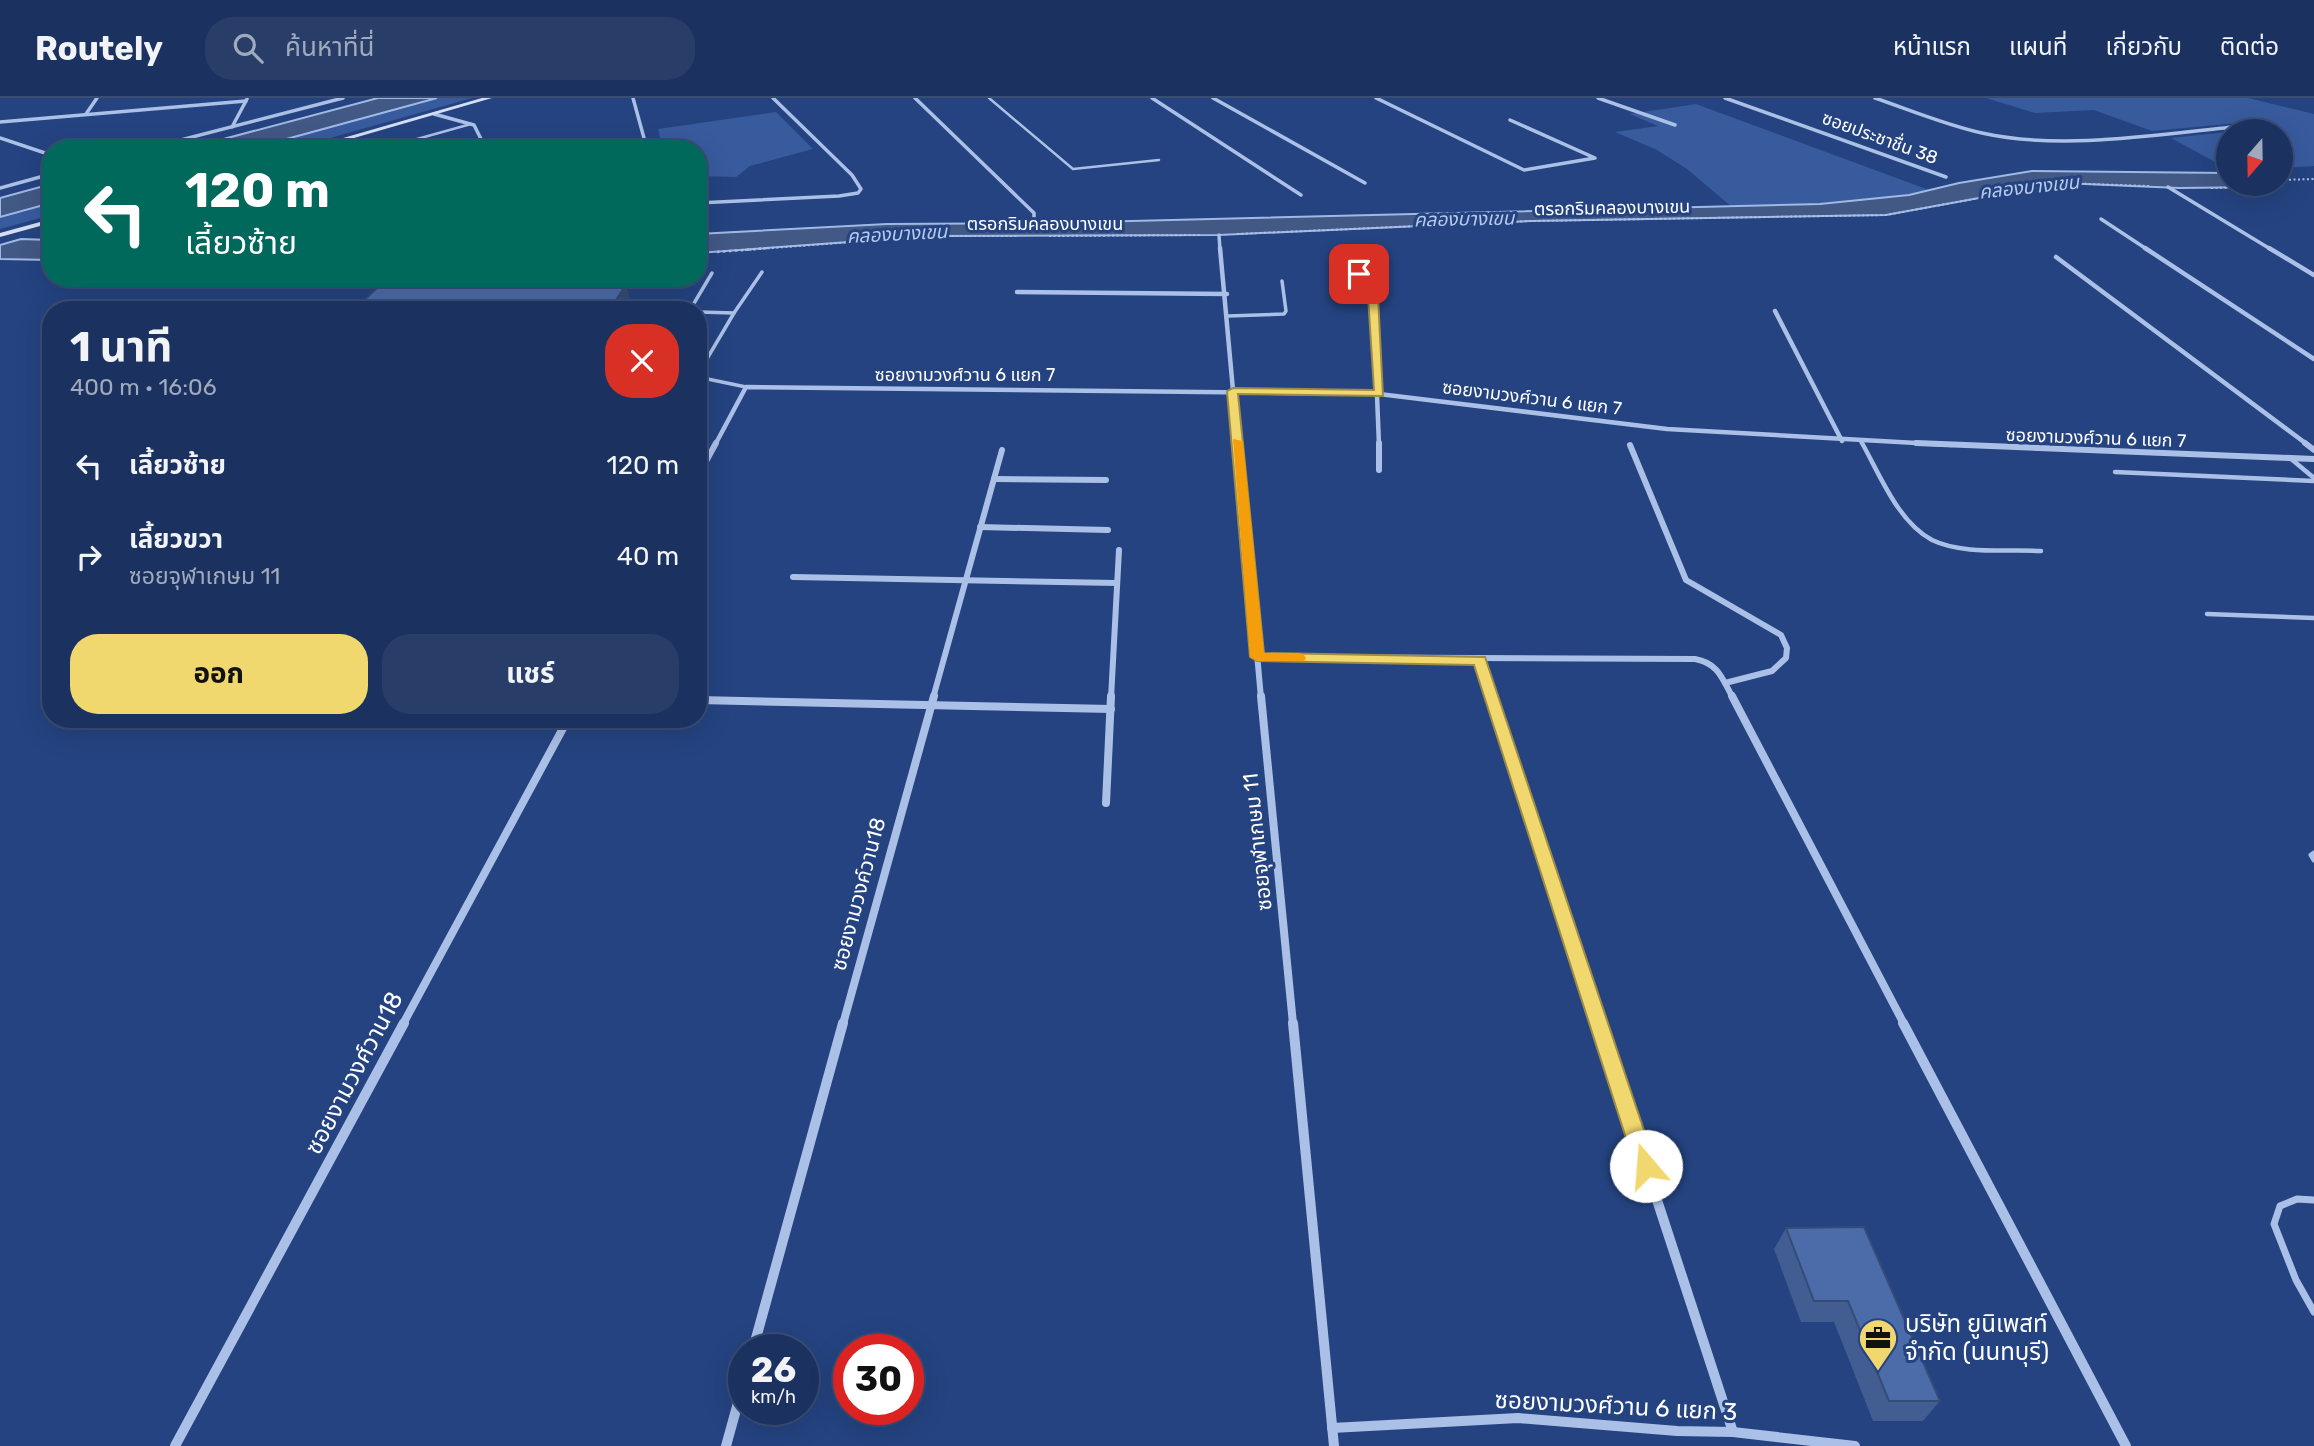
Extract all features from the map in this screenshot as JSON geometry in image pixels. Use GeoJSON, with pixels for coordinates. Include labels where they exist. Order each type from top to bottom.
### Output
{"type":"FeatureCollection","features":[{"type":"Feature","properties":{"kind":"main road"},"geometry":{"type":"LineString","coordinates":[[340,140],[489,98]]}},
{"type":"Feature","properties":{"kind":"main road"},"geometry":{"type":"LineString","coordinates":[[0,235],[42,224]]}},
{"type":"Feature","properties":{"kind":"street"},"geometry":{"type":"LineString","coordinates":[[86,114],[97,98]]}},
{"type":"Feature","properties":{"kind":"street"},"geometry":{"type":"LineString","coordinates":[[181,140],[342,98]]}},
{"type":"Feature","properties":{"kind":"street"},"geometry":{"type":"LineString","coordinates":[[633,98],[645,140]]}},
{"type":"Feature","properties":{"kind":"street"},"geometry":{"type":"LineString","coordinates":[[707,201],[858,193],[861,188],[852,175],[774,98]]}},
{"type":"Feature","properties":{"kind":"street"},"geometry":{"type":"LineString","coordinates":[[915,98],[1034,213],[1034,222]]}},
{"type":"Feature","properties":{"kind":"street"},"geometry":{"type":"LineString","coordinates":[[1152,98],[1301,195]]}},
{"type":"Feature","properties":{"kind":"street"},"geometry":{"type":"LineString","coordinates":[[1213,98],[1365,183]]}},
{"type":"Feature","properties":{"kind":"street"},"geometry":{"type":"LineString","coordinates":[[1376,98],[1524,170],[1595,158],[1510,120]]}},
{"type":"Feature","properties":{"kind":"street"},"geometry":{"type":"LineString","coordinates":[[1598,98],[1675,125]]}},
{"type":"Feature","properties":{"kind":"street","name":"ซอยประชาชื่น 38"},"geometry":{"type":"LineString","coordinates":[[1725,98],[1947,177]]}},
{"type":"Feature","properties":{"kind":"street"},"geometry":{"type":"LineString","coordinates":[[1875,98],[1980,133],[2010,138],[2096,140],[2216,129]]}},
{"type":"Feature","properties":{"kind":"street"},"geometry":{"type":"LineString","coordinates":[[0,122],[246,99]]}},
{"type":"Feature","properties":{"kind":"street"},"geometry":{"type":"LineString","coordinates":[[232,127],[246,99]]}},
{"type":"Feature","properties":{"kind":"street"},"geometry":{"type":"LineString","coordinates":[[434,114],[471,124],[476,127],[482,140]]}},
{"type":"Feature","properties":{"kind":"street"},"geometry":{"type":"LineString","coordinates":[[0,138],[42,152]]}},
{"type":"Feature","properties":{"kind":"street"},"geometry":{"type":"LineString","coordinates":[[0,186],[42,176]]}},
{"type":"Feature","properties":{"kind":"street"},"geometry":{"type":"LineString","coordinates":[[2168,187],[2314,275]]}},
{"type":"Feature","properties":{"kind":"street"},"geometry":{"type":"LineString","coordinates":[[2101,219],[2314,359]]}},
{"type":"Feature","properties":{"kind":"street","name":"ซอยจุฬาเกษม 11"},"geometry":{"type":"LineString","coordinates":[[1219,235],[1227,294],[1257,657],[1334,1446]]}},
{"type":"Feature","properties":{"kind":"street"},"geometry":{"type":"LineString","coordinates":[[1345,253],[1373,296],[1380,394],[1379,470]]}},
{"type":"Feature","properties":{"kind":"street"},"geometry":{"type":"LineString","coordinates":[[2056,257],[2314,450]]}},
{"type":"Feature","properties":{"kind":"street"},"geometry":{"type":"LineString","coordinates":[[1017,292],[1227,294]]}},
{"type":"Feature","properties":{"kind":"street"},"geometry":{"type":"LineString","coordinates":[[1775,311],[1842,441]]}},
{"type":"Feature","properties":{"kind":"street"},"geometry":{"type":"LineString","coordinates":[[707,459],[746,387]]}},
{"type":"Feature","properties":{"kind":"street","name":"ซอยงามวงศ์วาน 6 แยก 7"},"geometry":{"type":"LineString","coordinates":[[746,387],[1380,394],[1667,429],[1861,442],[2314,459]]}},
{"type":"Feature","properties":{"kind":"street"},"geometry":{"type":"LineString","coordinates":[[1630,445],[1686,580],[1781,635],[1787,645],[1789,655],[1785,663],[1774,670],[1725,682]]}},
{"type":"Feature","properties":{"kind":"street","name":"ซอยงามวงค์วาน18"},"geometry":{"type":"LineString","coordinates":[[757,1334],[1002,450]]}},
{"type":"Feature","properties":{"kind":"street"},"geometry":{"type":"LineString","coordinates":[[994,480],[1106,480]]}},
{"type":"Feature","properties":{"kind":"street"},"geometry":{"type":"LineString","coordinates":[[981,527],[1108,530]]}},
{"type":"Feature","properties":{"kind":"street"},"geometry":{"type":"LineString","coordinates":[[1106,803],[1119,550]]}},
{"type":"Feature","properties":{"kind":"street"},"geometry":{"type":"LineString","coordinates":[[793,577],[1118,583]]}},
{"type":"Feature","properties":{"kind":"street"},"geometry":{"type":"LineString","coordinates":[[1257,657],[1695,659],[1708,661],[1716,666],[2126,1446]]}},
{"type":"Feature","properties":{"kind":"street"},"geometry":{"type":"LineString","coordinates":[[1480,660],[1733,1432]]}},
{"type":"Feature","properties":{"kind":"street"},"geometry":{"type":"LineString","coordinates":[[707,700],[1111,709]]}},
{"type":"Feature","properties":{"kind":"street","name":"ซอยงามวงศ์วาน18"},"geometry":{"type":"LineString","coordinates":[[175,1446],[563,728]]}},
{"type":"Feature","properties":{"kind":"street","name":"ซอยงามวงศ์วาน 6 แยก 3"},"geometry":{"type":"LineString","coordinates":[[1332,1428],[1518,1418],[1677,1431],[1733,1432],[1855,1446]]}},
{"type":"Feature","properties":{"kind":"street"},"geometry":{"type":"LineString","coordinates":[[726,1446],[732,1425]]}},
{"type":"Feature","properties":{"kind":"lane"},"geometry":{"type":"LineString","coordinates":[[989,98],[1073,169],[1159,160]]}},
{"type":"Feature","properties":{"kind":"lane"},"geometry":{"type":"LineString","coordinates":[[412,140],[471,124]]}},
{"type":"Feature","properties":{"kind":"lane"},"geometry":{"type":"LineString","coordinates":[[707,360],[762,272]]}},
{"type":"Feature","properties":{"kind":"lane"},"geometry":{"type":"LineString","coordinates":[[707,281],[712,273]]}},
{"type":"Feature","properties":{"kind":"lane"},"geometry":{"type":"LineString","coordinates":[[1228,316],[1283,314],[1286,310],[1282,281]]}},
{"type":"Feature","properties":{"kind":"lane"},"geometry":{"type":"LineString","coordinates":[[428,287],[442,289],[433,296]]}},
{"type":"Feature","properties":{"kind":"lane"},"geometry":{"type":"LineString","coordinates":[[707,312],[734,313]]}},
{"type":"Feature","properties":{"kind":"lane"},"geometry":{"type":"LineString","coordinates":[[707,377],[746,387]]}},
{"type":"Feature","properties":{"kind":"lane"},"geometry":{"type":"LineString","coordinates":[[1861,442],[1897,503],[1914,526],[1932,540],[1970,546],[2041,551]]}},
{"type":"Feature","properties":{"kind":"lane"},"geometry":{"type":"LineString","coordinates":[[2290,458],[2314,480]]}},
{"type":"Feature","properties":{"kind":"lane"},"geometry":{"type":"LineString","coordinates":[[2115,472],[2314,480]]}},
{"type":"Feature","properties":{"kind":"lane"},"geometry":{"type":"LineString","coordinates":[[2207,614],[2314,618]]}},
{"type":"Feature","properties":{"kind":"lane"},"geometry":{"type":"LineString","coordinates":[[2314,853],[2311,855],[2314,860]]}},
{"type":"Feature","properties":{"kind":"lane"},"geometry":{"type":"LineString","coordinates":[[2314,1200],[2297,1199],[2280,1206],[2274,1224],[2296,1280],[2314,1312]]}},
{"type":"Feature","properties":{"kind":"path"},"geometry":{"type":"LineString","coordinates":[[2293,180],[2314,179]]}},
{"type":"Feature","properties":{"kind":"path","name":"ตรอกริมคลองบางเขน"},"geometry":{"type":"LineString","coordinates":[[1048,236],[1219,235],[1531,221],[1886,215],[2061,183],[2216,187]]}},
{"type":"Feature","properties":{"kind":"path","name":"ตรอกริมคลองบางเขน"},"geometry":{"type":"LineString","coordinates":[[708,252],[933,236],[1022,236]]}},
{"type":"Feature","properties":{"kind":"shaded area"},"geometry":{"type":"Polygon","coordinates":[[[437,98],[472,98],[323,140],[283,140],[437,98]]]}},
{"type":"Feature","properties":{"kind":"shaded area"},"geometry":{"type":"Polygon","coordinates":[[[1986,98],[2248,98],[2314,114],[2314,166],[2293,167],[2293,119],[2216,119],[2216,125],[2152,131],[2094,110],[2035,113],[1986,98]]]}},
{"type":"Feature","properties":{"kind":"shaded area"},"geometry":{"type":"Polygon","coordinates":[[[1696,104],[1929,190],[1856,202],[1732,207],[1687,169],[1657,150],[1615,132],[1658,126],[1630,114],[1696,104]]]}},
{"type":"Feature","properties":{"kind":"shaded area"},"geometry":{"type":"Polygon","coordinates":[[[776,112],[813,149],[750,166],[736,177],[707,176],[707,140],[661,140],[658,129],[776,112]]]}},
{"type":"Feature","properties":{"kind":"shaded area"},"geometry":{"type":"Polygon","coordinates":[[[2216,133],[2216,162],[2171,138],[2216,133]]]}},
{"type":"Feature","properties":{"kind":"shaded area"},"geometry":{"type":"Polygon","coordinates":[[[42,205],[42,217],[0,229],[0,217],[42,205]]]}},
{"type":"Feature","properties":{"kind":"water"},"geometry":{"type":"Polygon","coordinates":[[[378,98],[437,98],[283,140],[220,140],[378,98]]]}},
{"type":"Feature","properties":{"kind":"water","name":"คลองบางเขน"},"geometry":{"type":"Polygon","coordinates":[[[2032,171],[2216,173],[2216,188],[2061,183],[1886,215],[1531,221],[1219,235],[933,236],[707,252],[707,234],[887,224],[1051,223],[1820,204],[1909,195],[1959,183],[2032,171]]]}},
{"type":"Feature","properties":{"kind":"water"},"geometry":{"type":"Polygon","coordinates":[[[42,186],[42,205],[0,217],[0,198],[42,186]]]}},
{"type":"Feature","properties":{"kind":"water"},"geometry":{"type":"Polygon","coordinates":[[[21,239],[42,240],[42,260],[0,259],[0,245],[21,239]]]}},
{"type":"Feature","properties":{"kind":"building"},"geometry":{"type":"Polygon","coordinates":[[[378,287],[625,287],[615,301],[363,301],[378,287]]]}},
{"type":"Feature","properties":{"kind":"building"},"geometry":{"type":"Polygon","coordinates":[[[1864,1227],[1940,1401],[1889,1401],[1848,1301],[1814,1301],[1786,1228],[1864,1227]]]}},
{"type":"Feature","properties":{"kind":"slow traffic"},"geometry":{"type":"LineString","coordinates":[[1237,441],[1257,657],[1299,658]]}},
{"type":"Feature","properties":{"kind":"place","name":"บริษัท ยูนิเพสท์ จำกัด (นนทบุรี)"},"geometry":{"type":"Point","coordinates":[1878,1372]}},
{"type":"Feature","properties":{"kind":"route"},"geometry":{"type":"LineString","coordinates":[[1359,274],[1373,296],[1380,394],[1233,391],[1257,657],[1480,660],[1646,1166]]}}]}
